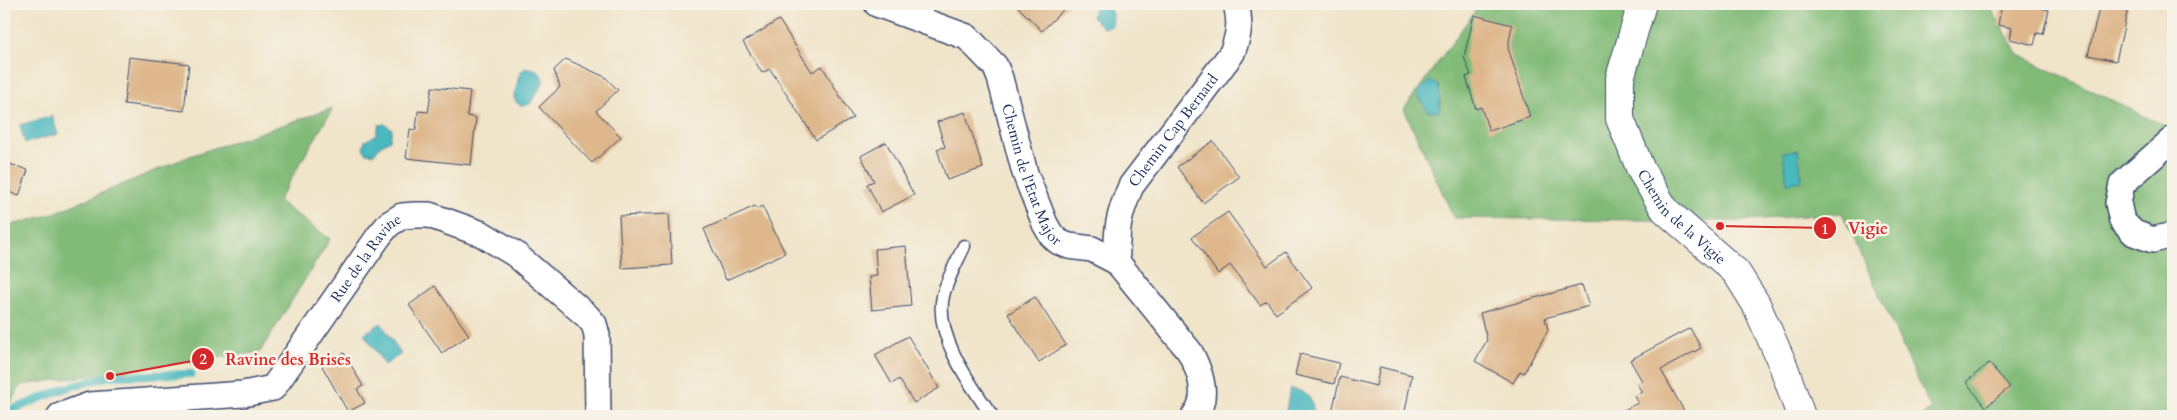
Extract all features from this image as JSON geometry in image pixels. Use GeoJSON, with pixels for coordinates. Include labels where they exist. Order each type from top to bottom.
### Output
{"type":"FeatureCollection","features":[{"type":"Feature","properties":{"kind":"street","name":"Chemin de l'Etat Major"},"geometry":{"type":"LineString","coordinates":[[877,4],[967,38],[995,66],[1026,173],[1045,224],[1052,236],[1059,242],[1069,246],[1092,249],[1117,262],[1190,352],[1198,369],[1202,387],[1201,409],[1194,416]]}},
{"type":"Feature","properties":{"kind":"street","name":"Chemin Cap Bernard"},"geometry":{"type":"LineString","coordinates":[[1117,262],[1116,232],[1121,209],[1131,186],[1232,53],[1238,36],[1240,20],[1236,4]]}},
{"type":"Feature","properties":{"kind":"street","name":"Chemin de la Vigie"},"geometry":{"type":"LineString","coordinates":[[1642,4],[1620,78],[1620,119],[1641,170],[1665,210],[1736,272],[1756,304],[1776,348],[1802,416]]}},
{"type":"Feature","properties":{"kind":"street"},"geometry":{"type":"LineString","coordinates":[[2173,139],[2122,184],[2118,203],[2122,221],[2134,233],[2153,240],[2173,236]]}},
{"type":"Feature","properties":{"kind":"street","name":"Rue de la Ravine"},"geometry":{"type":"LineString","coordinates":[[60,416],[90,405],[251,393],[273,388],[389,224],[402,216],[429,215],[482,234],[515,254],[594,324],[597,335],[598,416]]}},
{"type":"Feature","properties":{"kind":"lane"},"geometry":{"type":"LineString","coordinates":[[964,246],[943,296],[942,311],[946,333],[953,353],[992,416]]}},
{"type":"Feature","properties":{"kind":"green space"},"geometry":{"type":"Polygon","coordinates":[[[1480,4],[1988,4],[2019,55],[2173,130],[2173,416],[1922,416],[1931,409],[1842,213],[1737,221],[1454,218],[1404,109],[1480,4]]]}},
{"type":"Feature","properties":{"kind":"green space"},"geometry":{"type":"Polygon","coordinates":[[[333,108],[278,201],[330,239],[260,352],[21,385],[4,416],[4,227],[52,214],[190,156],[333,108]]]}},
{"type":"Feature","properties":{"kind":"water"},"geometry":{"type":"Polygon","coordinates":[[[1096,4],[1108,4],[1113,17],[1112,26],[1103,28],[1092,17],[1096,4]]]}},
{"type":"Feature","properties":{"kind":"water"},"geometry":{"type":"Polygon","coordinates":[[[526,68],[539,72],[543,83],[530,104],[521,106],[516,101],[514,94],[519,75],[526,68]]]}},
{"type":"Feature","properties":{"kind":"water"},"geometry":{"type":"Polygon","coordinates":[[[1430,81],[1439,86],[1439,111],[1428,112],[1418,95],[1418,92],[1430,81]]]}},
{"type":"Feature","properties":{"kind":"water"},"geometry":{"type":"Polygon","coordinates":[[[52,116],[58,134],[25,143],[20,125],[52,116]]]}},
{"type":"Feature","properties":{"kind":"water"},"geometry":{"type":"Polygon","coordinates":[[[385,124],[392,129],[390,140],[380,146],[374,154],[366,153],[363,148],[365,141],[376,135],[379,125],[385,124]]]}},
{"type":"Feature","properties":{"kind":"water"},"geometry":{"type":"Polygon","coordinates":[[[1798,150],[1802,181],[1787,183],[1783,152],[1798,150]]]}},
{"type":"Feature","properties":{"kind":"water"},"geometry":{"type":"Polygon","coordinates":[[[381,323],[401,354],[385,365],[364,334],[381,323]]]}},
{"type":"Feature","properties":{"kind":"water"},"geometry":{"type":"Polygon","coordinates":[[[1290,389],[1300,391],[1308,396],[1312,403],[1313,413],[1308,416],[1285,416],[1290,389]]]}},
{"type":"Feature","properties":{"kind":"building"},"geometry":{"type":"Polygon","coordinates":[[[1015,4],[1069,4],[1042,31],[1015,4]]]}},
{"type":"Feature","properties":{"kind":"building"},"geometry":{"type":"Polygon","coordinates":[[[2002,4],[2023,4],[2049,10],[2043,34],[2037,33],[2034,45],[2010,39],[2012,28],[1998,25],[2002,4]]]}},
{"type":"Feature","properties":{"kind":"building"},"geometry":{"type":"Polygon","coordinates":[[[2100,4],[2129,4],[2116,61],[2088,55],[2100,4]]]}},
{"type":"Feature","properties":{"kind":"building"},"geometry":{"type":"Polygon","coordinates":[[[1474,15],[1512,25],[1508,48],[1530,117],[1489,131],[1481,107],[1476,109],[1466,77],[1471,75],[1464,57],[1474,15]]]}},
{"type":"Feature","properties":{"kind":"building"},"geometry":{"type":"Polygon","coordinates":[[[779,20],[812,72],[822,66],[853,118],[816,140],[770,69],[762,73],[743,42],[779,20]]]}},
{"type":"Feature","properties":{"kind":"building"},"geometry":{"type":"Polygon","coordinates":[[[129,57],[189,64],[184,111],[124,104],[129,57]]]}},
{"type":"Feature","properties":{"kind":"building"},"geometry":{"type":"Polygon","coordinates":[[[566,59],[605,77],[618,90],[596,111],[621,137],[592,163],[539,107],[560,87],[554,70],[566,59]]]}},
{"type":"Feature","properties":{"kind":"building"},"geometry":{"type":"Polygon","coordinates":[[[432,87],[470,91],[467,116],[476,118],[471,165],[406,158],[410,129],[416,130],[418,111],[428,112],[432,87]]]}},
{"type":"Feature","properties":{"kind":"building"},"geometry":{"type":"Polygon","coordinates":[[[965,112],[983,168],[947,180],[937,149],[945,147],[937,122],[965,112]]]}},
{"type":"Feature","properties":{"kind":"building"},"geometry":{"type":"Polygon","coordinates":[[[1213,141],[1239,177],[1203,203],[1177,167],[1213,141]]]}},
{"type":"Feature","properties":{"kind":"building"},"geometry":{"type":"Polygon","coordinates":[[[886,142],[914,195],[881,212],[867,184],[874,181],[861,156],[886,142]]]}},
{"type":"Feature","properties":{"kind":"building"},"geometry":{"type":"Polygon","coordinates":[[[4,162],[28,170],[19,196],[4,190],[4,162]]]}},
{"type":"Feature","properties":{"kind":"building"},"geometry":{"type":"Polygon","coordinates":[[[755,206],[757,209],[762,206],[785,253],[726,280],[704,229],[755,206]]]}},
{"type":"Feature","properties":{"kind":"building"},"geometry":{"type":"Polygon","coordinates":[[[1228,212],[1267,266],[1286,252],[1312,288],[1276,314],[1267,301],[1260,305],[1230,265],[1218,274],[1192,237],[1228,212]]]}},
{"type":"Feature","properties":{"kind":"building"},"geometry":{"type":"Polygon","coordinates":[[[669,214],[672,265],[622,268],[619,216],[669,214]]]}},
{"type":"Feature","properties":{"kind":"building"},"geometry":{"type":"Polygon","coordinates":[[[906,246],[911,306],[872,310],[869,277],[877,276],[875,249],[906,246]]]}},
{"type":"Feature","properties":{"kind":"building"},"geometry":{"type":"Polygon","coordinates":[[[1582,285],[1589,306],[1545,318],[1548,330],[1524,373],[1520,371],[1513,383],[1475,361],[1487,340],[1480,313],[1582,285]]]}},
{"type":"Feature","properties":{"kind":"building"},"geometry":{"type":"Polygon","coordinates":[[[435,286],[469,335],[442,353],[409,305],[435,286]]]}},
{"type":"Feature","properties":{"kind":"building"},"geometry":{"type":"Polygon","coordinates":[[[1035,297],[1066,345],[1039,362],[1008,314],[1035,297]]]}},
{"type":"Feature","properties":{"kind":"building"},"geometry":{"type":"Polygon","coordinates":[[[1690,328],[1701,348],[1661,370],[1687,416],[1612,416],[1638,403],[1634,396],[1642,392],[1637,384],[1642,381],[1630,360],[1690,328]]]}},
{"type":"Feature","properties":{"kind":"building"},"geometry":{"type":"Polygon","coordinates":[[[908,336],[939,388],[914,403],[899,379],[892,384],[875,355],[908,336]]]}},
{"type":"Feature","properties":{"kind":"building"},"geometry":{"type":"Polygon","coordinates":[[[344,353],[363,386],[357,389],[365,403],[348,412],[322,366],[344,353]]]}},
{"type":"Feature","properties":{"kind":"building"},"geometry":{"type":"Polygon","coordinates":[[[1300,354],[1339,363],[1334,384],[1295,375],[1300,354]]]}},
{"type":"Feature","properties":{"kind":"building"},"geometry":{"type":"Polygon","coordinates":[[[1989,363],[2010,387],[1986,407],[1966,382],[1989,363]]]}},
{"type":"Feature","properties":{"kind":"building"},"geometry":{"type":"Polygon","coordinates":[[[1380,367],[1412,375],[1404,416],[1349,416],[1332,412],[1340,377],[1376,386],[1380,367]]]}},
{"type":"Feature","properties":{"kind":"waterway"},"geometry":{"type":"LineString","coordinates":[[4,413],[66,388],[110,376],[191,374]]}},
{"type":"Feature","properties":{"kind":"place","name":"Vigie"},"geometry":{"type":"Point","coordinates":[1720,226]}},
{"type":"Feature","properties":{"kind":"place","name":"Ravine des Brises"},"geometry":{"type":"Point","coordinates":[110,376]}}]}
